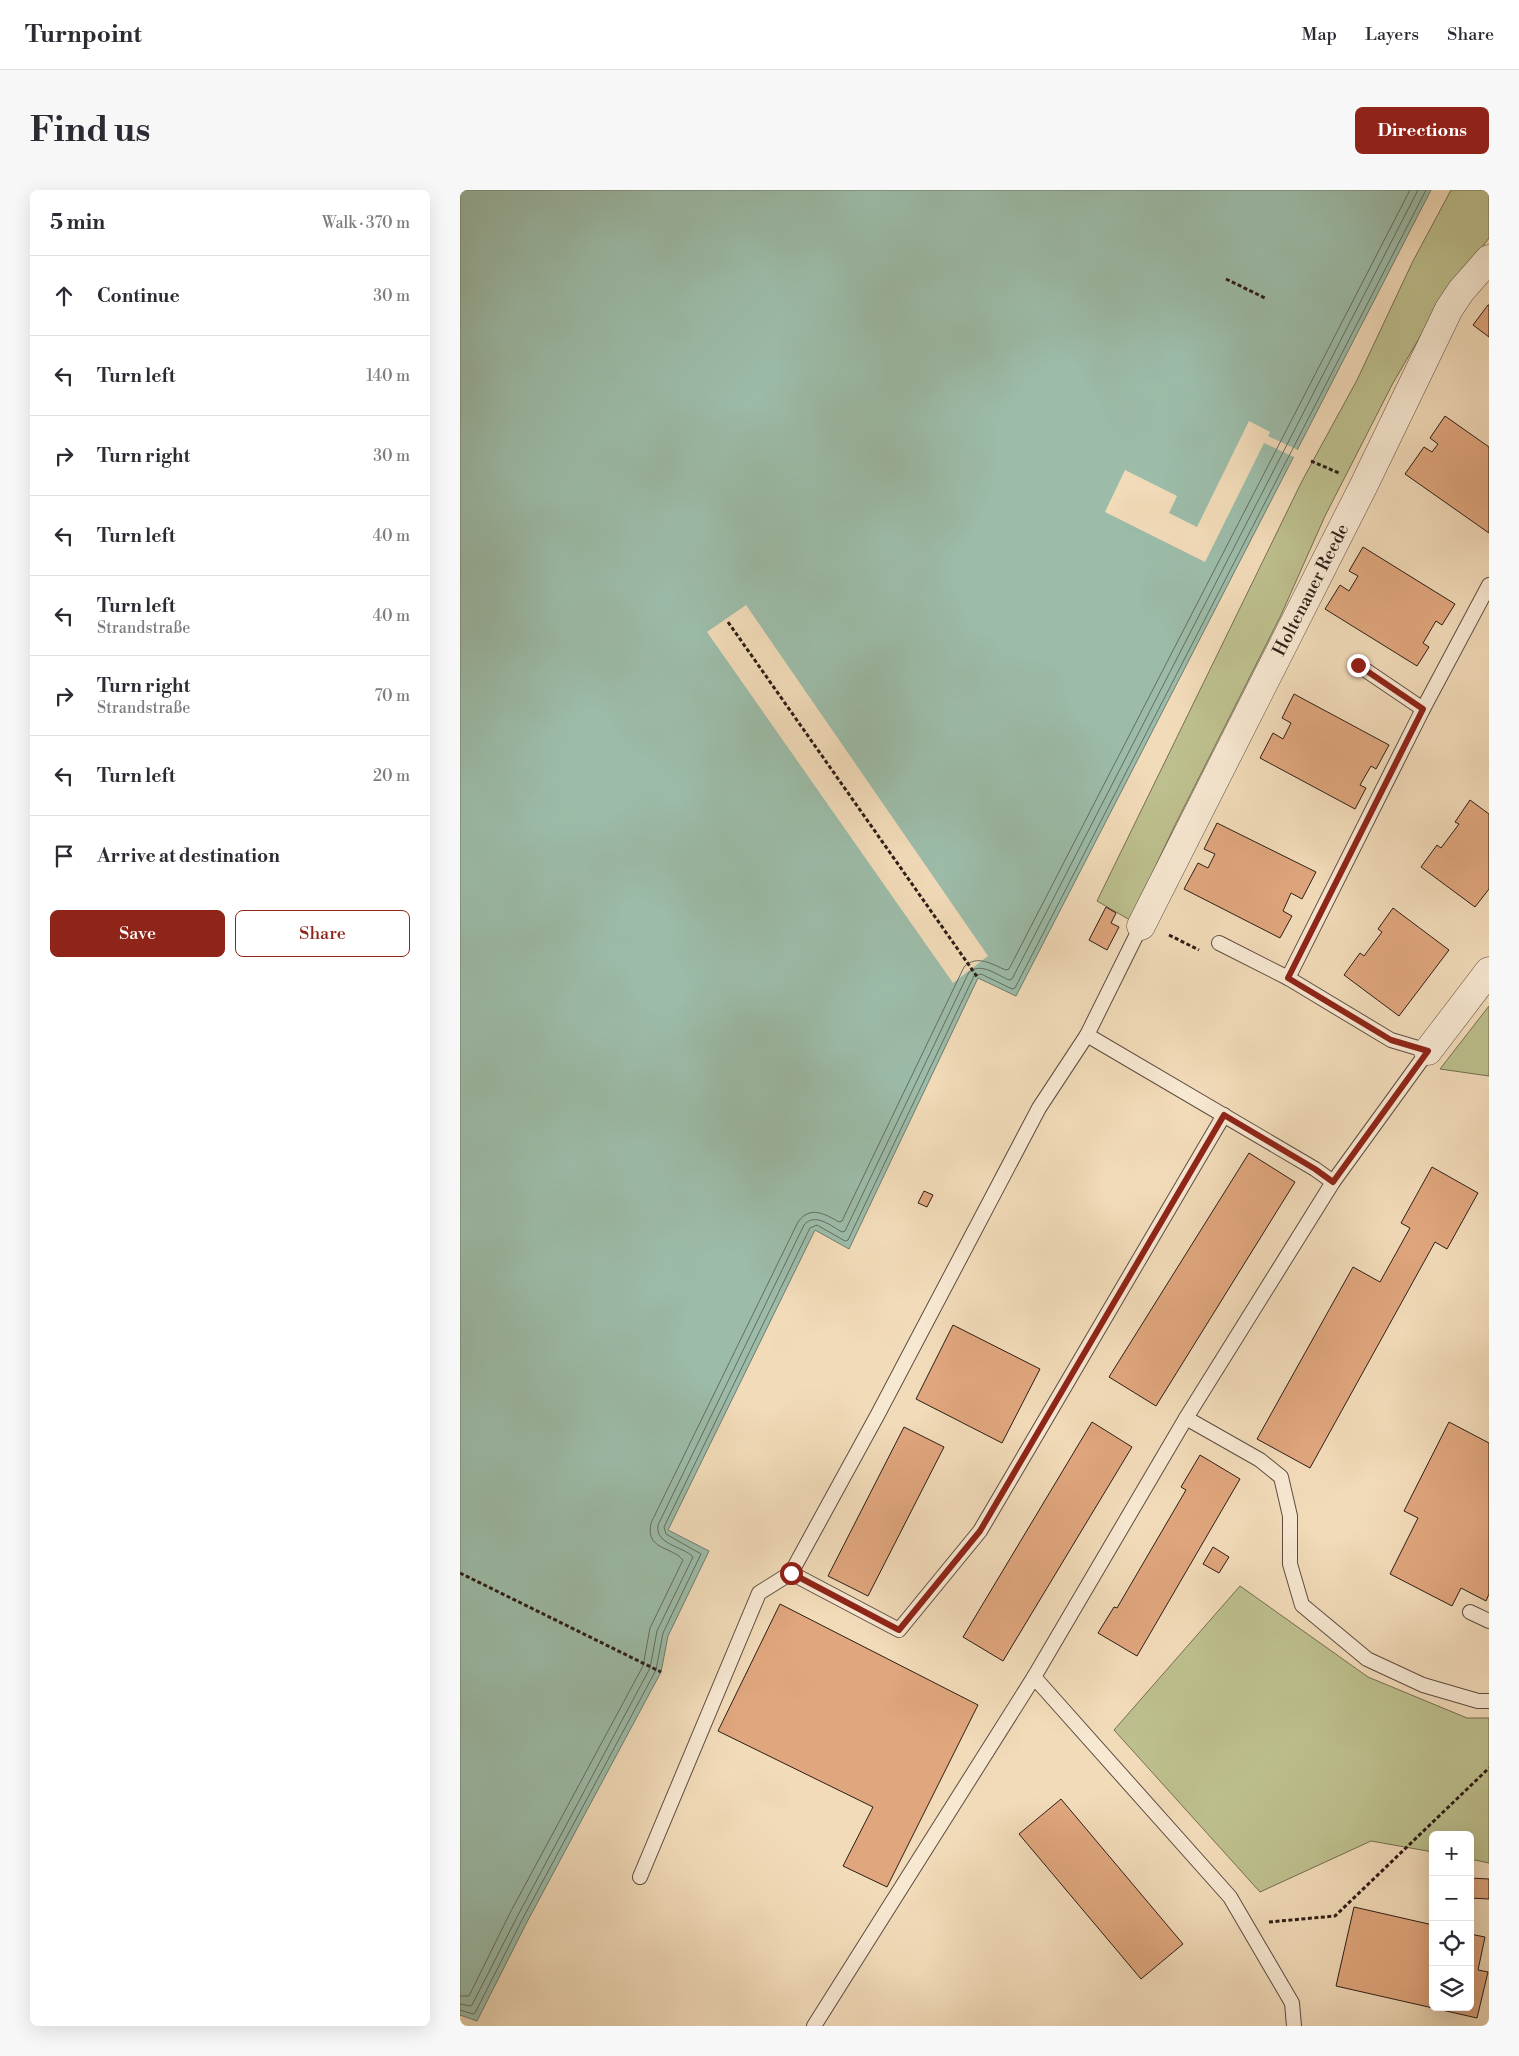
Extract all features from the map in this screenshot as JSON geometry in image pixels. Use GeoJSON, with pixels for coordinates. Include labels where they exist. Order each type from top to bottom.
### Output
{"type":"FeatureCollection","features":[{"type":"Feature","properties":{"kind":"street","name":"Holtenauer Reede"},"geometry":{"type":"LineString","coordinates":[[1141,926],[1364,485],[1449,309],[1461,291],[1489,259]]}},
{"type":"Feature","properties":{"kind":"street"},"geometry":{"type":"LineString","coordinates":[[1428,1051],[1489,971]]}},
{"type":"Feature","properties":{"kind":"lane"},"geometry":{"type":"LineString","coordinates":[[1288,978],[1423,709],[1489,585]]}},
{"type":"Feature","properties":{"kind":"lane"},"geometry":{"type":"LineString","coordinates":[[1358,665],[1423,709]]}},
{"type":"Feature","properties":{"kind":"lane"},"geometry":{"type":"LineString","coordinates":[[640,1877],[759,1593],[791,1573],[882,1406],[1039,1108],[1087,1035],[1141,926]]}},
{"type":"Feature","properties":{"kind":"lane"},"geometry":{"type":"LineString","coordinates":[[814,2026],[1034,1677],[1186,1418],[1333,1182],[1428,1051],[1391,1040],[1288,978],[1219,943]]}},
{"type":"Feature","properties":{"kind":"lane"},"geometry":{"type":"LineString","coordinates":[[1087,1035],[1315,1169],[1333,1182]]}},
{"type":"Feature","properties":{"kind":"lane"},"geometry":{"type":"LineString","coordinates":[[791,1573],[899,1630],[980,1531],[1224,1115]]}},
{"type":"Feature","properties":{"kind":"lane"},"geometry":{"type":"LineString","coordinates":[[1186,1418],[1260,1460],[1281,1477],[1290,1516],[1290,1564],[1302,1606],[1367,1659],[1423,1685],[1478,1701],[1489,1701]]}},
{"type":"Feature","properties":{"kind":"lane"},"geometry":{"type":"LineString","coordinates":[[1470,1612],[1489,1621]]}},
{"type":"Feature","properties":{"kind":"lane"},"geometry":{"type":"LineString","coordinates":[[1034,1677],[1230,1897],[1292,2003],[1294,2026]]}},
{"type":"Feature","properties":{"kind":"path"},"geometry":{"type":"LineString","coordinates":[[1226,279],[1265,298]]}},
{"type":"Feature","properties":{"kind":"path"},"geometry":{"type":"LineString","coordinates":[[728,622],[978,978]]}},
{"type":"Feature","properties":{"kind":"path"},"geometry":{"type":"LineString","coordinates":[[460,1573],[661,1672]]}},
{"type":"Feature","properties":{"kind":"path"},"geometry":{"type":"LineString","coordinates":[[1246,1924],[1335,1916],[1489,1768]]}},
{"type":"Feature","properties":{"kind":"green space"},"geometry":{"type":"Polygon","coordinates":[[[1451,190],[1489,190],[1489,238],[1442,299],[1393,383],[1325,516],[1281,615],[1175,825],[1130,920],[1097,901],[1302,481],[1357,380],[1413,261],[1451,190]]]}},
{"type":"Feature","properties":{"kind":"green space"},"geometry":{"type":"Polygon","coordinates":[[[1489,1006],[1489,1076],[1440,1069],[1489,1006]]]}},
{"type":"Feature","properties":{"kind":"green space"},"geometry":{"type":"Polygon","coordinates":[[[1240,1586],[1368,1677],[1467,1718],[1489,1718],[1489,1863],[1474,1860],[1474,1831],[1429,1831],[1429,1851],[1371,1841],[1260,1892],[1114,1730],[1240,1586]]]}},
{"type":"Feature","properties":{"kind":"water"},"geometry":{"type":"Polygon","coordinates":[[[460,190],[1431,190],[1016,996],[978,978],[849,1249],[815,1230],[668,1530],[709,1551],[668,1636],[661,1672],[527,1922],[477,2021],[460,2015],[460,190]]]}},
{"type":"Feature","properties":{"kind":"pier"},"geometry":{"type":"Polygon","coordinates":[[[1249,421],[1270,432],[1268,436],[1300,451],[1296,458],[1264,443],[1205,562],[1105,512],[1125,470],[1177,496],[1169,513],[1197,527],[1249,421]]]}},
{"type":"Feature","properties":{"kind":"pier"},"geometry":{"type":"Polygon","coordinates":[[[746,605],[988,956],[953,983],[707,632],[746,605]]]}},
{"type":"Feature","properties":{"kind":"building"},"geometry":{"type":"Polygon","coordinates":[[[1489,305],[1489,337],[1473,325],[1489,305]]]}},
{"type":"Feature","properties":{"kind":"building"},"geometry":{"type":"Polygon","coordinates":[[[1445,416],[1489,447],[1489,533],[1405,474],[1424,447],[1432,452],[1438,444],[1430,438],[1445,416]]]}},
{"type":"Feature","properties":{"kind":"building"},"geometry":{"type":"Polygon","coordinates":[[[1363,547],[1455,604],[1442,625],[1436,621],[1423,643],[1429,647],[1417,666],[1325,609],[1340,585],[1349,591],[1358,576],[1349,571],[1363,547]]]}},
{"type":"Feature","properties":{"kind":"building"},"geometry":{"type":"Polygon","coordinates":[[[1294,694],[1389,745],[1376,769],[1371,766],[1360,785],[1366,788],[1355,809],[1260,758],[1273,733],[1283,739],[1291,723],[1282,718],[1294,694]]]}},
{"type":"Feature","properties":{"kind":"building"},"geometry":{"type":"Polygon","coordinates":[[[1470,800],[1489,814],[1489,889],[1475,907],[1421,867],[1437,845],[1441,848],[1459,824],[1455,822],[1470,800]]]}},
{"type":"Feature","properties":{"kind":"building"},"geometry":{"type":"Polygon","coordinates":[[[1217,823],[1316,872],[1302,899],[1291,893],[1283,911],[1292,916],[1280,938],[1184,889],[1198,863],[1208,868],[1215,854],[1204,849],[1217,823]]]}},
{"type":"Feature","properties":{"kind":"building"},"geometry":{"type":"Polygon","coordinates":[[[1106,907],[1116,913],[1111,923],[1119,927],[1107,950],[1089,940],[1106,907]]]}},
{"type":"Feature","properties":{"kind":"building"},"geometry":{"type":"Polygon","coordinates":[[[1393,908],[1449,950],[1399,1016],[1344,975],[1360,953],[1364,956],[1382,932],[1378,929],[1393,908]]]}},
{"type":"Feature","properties":{"kind":"building"},"geometry":{"type":"Polygon","coordinates":[[[1249,1153],[1295,1182],[1156,1406],[1109,1377],[1249,1153]]]}},
{"type":"Feature","properties":{"kind":"building"},"geometry":{"type":"Polygon","coordinates":[[[1432,1167],[1478,1193],[1447,1249],[1435,1242],[1310,1468],[1257,1439],[1353,1267],[1380,1282],[1410,1228],[1401,1223],[1432,1167]]]}},
{"type":"Feature","properties":{"kind":"building"},"geometry":{"type":"Polygon","coordinates":[[[924,1191],[933,1195],[927,1207],[918,1203],[924,1191]]]}},
{"type":"Feature","properties":{"kind":"building"},"geometry":{"type":"Polygon","coordinates":[[[953,1325],[1040,1369],[1002,1443],[916,1399],[953,1325]]]}},
{"type":"Feature","properties":{"kind":"building"},"geometry":{"type":"Polygon","coordinates":[[[1092,1422],[1132,1447],[1003,1661],[963,1637],[1092,1422]]]}},
{"type":"Feature","properties":{"kind":"building"},"geometry":{"type":"Polygon","coordinates":[[[1449,1422],[1489,1443],[1489,1594],[1486,1601],[1461,1588],[1452,1606],[1390,1574],[1418,1518],[1404,1511],[1449,1422]]]}},
{"type":"Feature","properties":{"kind":"building"},"geometry":{"type":"Polygon","coordinates":[[[904,1427],[944,1447],[868,1596],[828,1576],[904,1427]]]}},
{"type":"Feature","properties":{"kind":"building"},"geometry":{"type":"Polygon","coordinates":[[[1200,1455],[1240,1479],[1137,1656],[1098,1633],[1114,1607],[1117,1608],[1186,1490],[1181,1487],[1200,1455]]]}},
{"type":"Feature","properties":{"kind":"building"},"geometry":{"type":"Polygon","coordinates":[[[1213,1547],[1229,1557],[1219,1573],[1203,1564],[1213,1547]]]}},
{"type":"Feature","properties":{"kind":"building"},"geometry":{"type":"Polygon","coordinates":[[[780,1604],[978,1705],[887,1887],[843,1866],[873,1807],[718,1731],[780,1604]]]}},
{"type":"Feature","properties":{"kind":"building"},"geometry":{"type":"Polygon","coordinates":[[[1061,1799],[1183,1944],[1141,1979],[1019,1834],[1061,1799]]]}},
{"type":"Feature","properties":{"kind":"building"},"geometry":{"type":"Polygon","coordinates":[[[1474,1878],[1489,1879],[1489,1899],[1474,1898],[1474,1878]]]}},
{"type":"Feature","properties":{"kind":"building"},"geometry":{"type":"Polygon","coordinates":[[[1354,1907],[1429,1924],[1429,2007],[1336,1986],[1354,1907]]]}},
{"type":"Feature","properties":{"kind":"building"},"geometry":{"type":"Polygon","coordinates":[[[1474,1935],[1485,1937],[1478,1970],[1488,1972],[1477,2018],[1446,2011],[1474,2011],[1474,1935]]]}},
{"type":"Feature","properties":{"kind":"route"},"geometry":{"type":"LineString","coordinates":[[791,1573],[899,1630],[980,1531],[1224,1115],[1315,1169],[1333,1182],[1428,1051],[1391,1040],[1288,978],[1423,709],[1358,665]]}}]}
